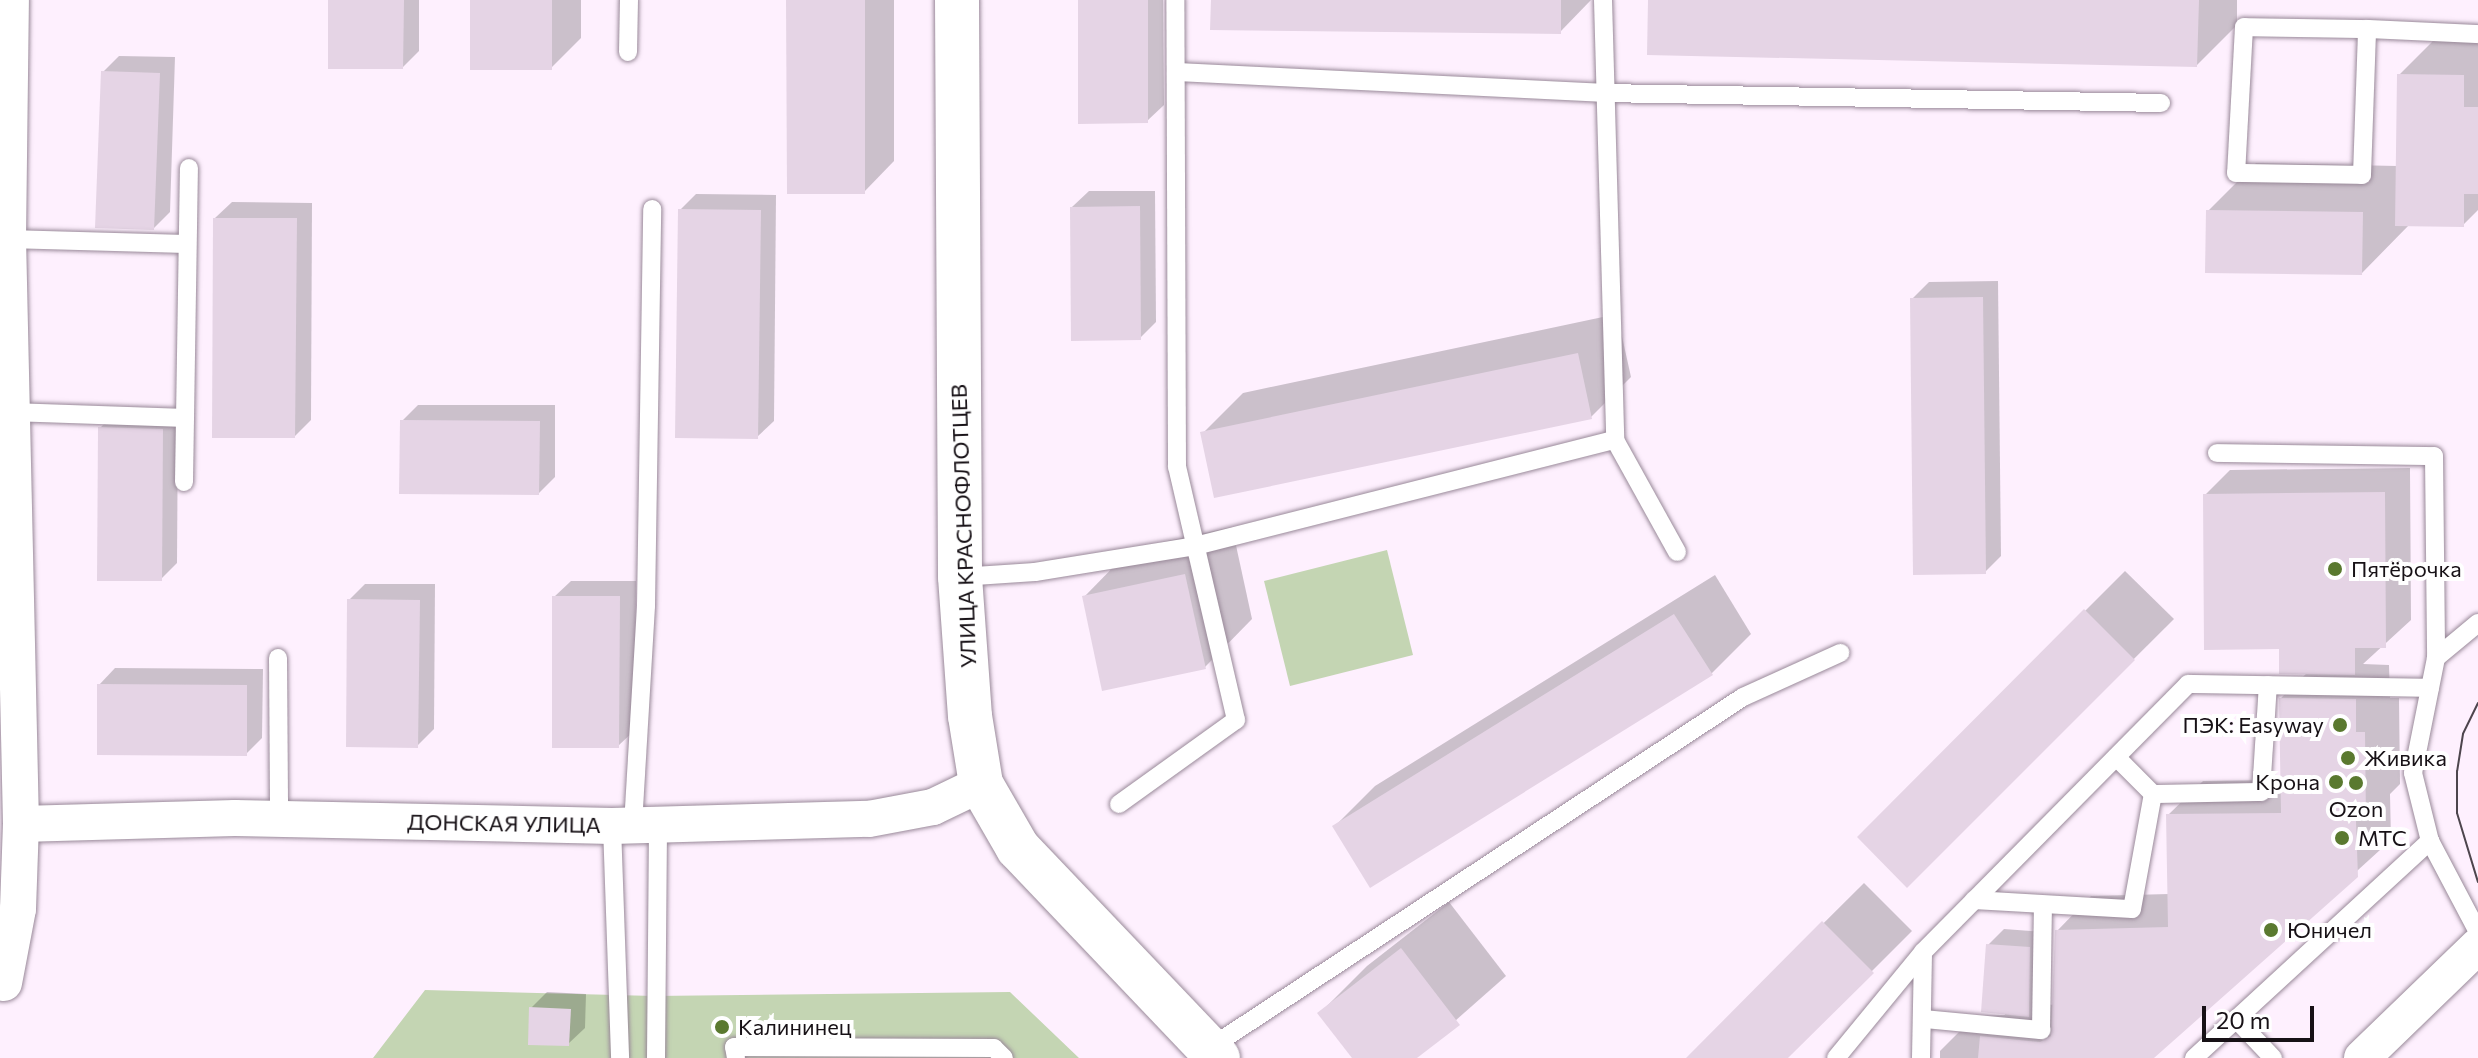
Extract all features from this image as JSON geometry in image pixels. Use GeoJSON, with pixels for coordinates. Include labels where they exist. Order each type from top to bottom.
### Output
{"type":"FeatureCollection","features":[{"type":"Feature","properties":{"kind":"main road","name":"УЛИЦА КРАСНОФЛОТЦЕВ"},"geometry":{"type":"LineString","coordinates":[[957,0],[960,577],[970,716],[981,784],[1018,848],[1213,1053]]}},
{"type":"Feature","properties":{"kind":"street"},"geometry":{"type":"LineString","coordinates":[[1,985],[18,909],[21,824],[7,526],[12,412],[8,239],[11,0]]}},
{"type":"Feature","properties":{"kind":"street","name":"ДОНСКАЯ УЛИЦА"},"geometry":{"type":"LineString","coordinates":[[21,824],[279,819],[634,825],[869,819],[933,807],[981,784]]}},
{"type":"Feature","properties":{"kind":"street"},"geometry":{"type":"LineString","coordinates":[[2362,1058],[2478,946]]}},
{"type":"Feature","properties":{"kind":"lane"},"geometry":{"type":"LineString","coordinates":[[628,52],[629,0]]}},
{"type":"Feature","properties":{"kind":"lane"},"geometry":{"type":"LineString","coordinates":[[1119,804],[1236,720],[1177,467],[1175,0]]}},
{"type":"Feature","properties":{"kind":"lane"},"geometry":{"type":"LineString","coordinates":[[1603,0],[1602,93],[1615,440],[1677,552]]}},
{"type":"Feature","properties":{"kind":"lane"},"geometry":{"type":"LineString","coordinates":[[2367,29],[2362,175],[2236,173],[2244,27],[2367,29],[2478,34]]}},
{"type":"Feature","properties":{"kind":"lane"},"geometry":{"type":"LineString","coordinates":[[1176,72],[1602,93],[2161,103]]}},
{"type":"Feature","properties":{"kind":"lane"},"geometry":{"type":"LineString","coordinates":[[184,482],[189,168]]}},
{"type":"Feature","properties":{"kind":"lane"},"geometry":{"type":"LineString","coordinates":[[620,1058],[646,605],[652,209]]}},
{"type":"Feature","properties":{"kind":"lane"},"geometry":{"type":"LineString","coordinates":[[8,239],[186,244]]}},
{"type":"Feature","properties":{"kind":"lane"},"geometry":{"type":"LineString","coordinates":[[12,412],[185,418]]}},
{"type":"Feature","properties":{"kind":"lane"},"geometry":{"type":"LineString","coordinates":[[960,577],[1035,572],[1195,546],[1615,440]]}},
{"type":"Feature","properties":{"kind":"lane"},"geometry":{"type":"LineString","coordinates":[[2217,453],[2434,456],[2436,658],[2413,773],[2430,841],[2478,932]]}},
{"type":"Feature","properties":{"kind":"lane"},"geometry":{"type":"LineString","coordinates":[[2436,658],[2478,623]]}},
{"type":"Feature","properties":{"kind":"lane"},"geometry":{"type":"LineString","coordinates":[[1213,1053],[1743,697],[1840,653]]}},
{"type":"Feature","properties":{"kind":"lane"},"geometry":{"type":"LineString","coordinates":[[278,658],[279,819]]}},
{"type":"Feature","properties":{"kind":"lane"},"geometry":{"type":"LineString","coordinates":[[1836,1058],[1923,952],[2188,684],[2430,688]]}},
{"type":"Feature","properties":{"kind":"lane"},"geometry":{"type":"LineString","coordinates":[[2116,757],[2153,794],[2261,792],[2268,685]]}},
{"type":"Feature","properties":{"kind":"lane"},"geometry":{"type":"LineString","coordinates":[[1974,900],[2132,909],[2153,794]]}},
{"type":"Feature","properties":{"kind":"lane"},"geometry":{"type":"LineString","coordinates":[[634,825],[656,1058]]}},
{"type":"Feature","properties":{"kind":"lane"},"geometry":{"type":"LineString","coordinates":[[2194,1058],[2238,1021],[2430,841]]}},
{"type":"Feature","properties":{"kind":"lane"},"geometry":{"type":"LineString","coordinates":[[1924,1019],[2041,1030],[2043,906]]}},
{"type":"Feature","properties":{"kind":"lane"},"geometry":{"type":"LineString","coordinates":[[1921,1058],[1923,952]]}},
{"type":"Feature","properties":{"kind":"lane"},"geometry":{"type":"LineString","coordinates":[[2238,1021],[2273,1058]]}},
{"type":"Feature","properties":{"kind":"lane"},"geometry":{"type":"LineString","coordinates":[[736,1058],[734,1047],[994,1055]]}},
{"type":"Feature","properties":{"kind":"green space"},"geometry":{"type":"Polygon","coordinates":[[[1387,550],[1413,655],[1290,686],[1264,581],[1387,550]]]}},
{"type":"Feature","properties":{"kind":"green space","name":"Калининец"},"geometry":{"type":"Polygon","coordinates":[[[425,990],[654,996],[1010,992],[1079,1058],[373,1058],[425,990]]]}},
{"type":"Feature","properties":{"kind":"building"},"geometry":{"type":"Polygon","coordinates":[[[328,0],[404,0],[403,69],[328,69],[328,0]]]}},
{"type":"Feature","properties":{"kind":"building"},"geometry":{"type":"Polygon","coordinates":[[[470,0],[552,0],[552,70],[470,70],[470,0]]]}},
{"type":"Feature","properties":{"kind":"building"},"geometry":{"type":"Polygon","coordinates":[[[786,0],[865,0],[865,194],[787,194],[786,0]]]}},
{"type":"Feature","properties":{"kind":"building"},"geometry":{"type":"Polygon","coordinates":[[[1078,0],[1148,0],[1148,123],[1078,124],[1078,0]]]}},
{"type":"Feature","properties":{"kind":"building"},"geometry":{"type":"Polygon","coordinates":[[[1211,0],[1561,0],[1561,34],[1210,30],[1211,0]]]}},
{"type":"Feature","properties":{"kind":"building"},"geometry":{"type":"Polygon","coordinates":[[[1648,0],[2199,0],[2197,67],[1647,55],[1648,0]]]}},
{"type":"Feature","properties":{"kind":"building"},"geometry":{"type":"Polygon","coordinates":[[[101,71],[160,73],[154,230],[95,228],[101,71]]]}},
{"type":"Feature","properties":{"kind":"building"},"geometry":{"type":"Polygon","coordinates":[[[2397,74],[2464,75],[2464,107],[2478,107],[2478,194],[2464,194],[2464,227],[2395,226],[2397,74]]]}},
{"type":"Feature","properties":{"kind":"building"},"geometry":{"type":"Polygon","coordinates":[[[1140,206],[1141,340],[1071,341],[1070,207],[1140,206]]]}},
{"type":"Feature","properties":{"kind":"building"},"geometry":{"type":"Polygon","coordinates":[[[678,209],[761,210],[758,439],[675,438],[678,209]]]}},
{"type":"Feature","properties":{"kind":"building"},"geometry":{"type":"Polygon","coordinates":[[[2206,210],[2363,212],[2362,275],[2205,273],[2206,210]]]}},
{"type":"Feature","properties":{"kind":"building"},"geometry":{"type":"Polygon","coordinates":[[[213,218],[297,218],[295,438],[212,438],[213,218]]]}},
{"type":"Feature","properties":{"kind":"building"},"geometry":{"type":"Polygon","coordinates":[[[1983,297],[1986,574],[1913,575],[1910,298],[1983,297]]]}},
{"type":"Feature","properties":{"kind":"building"},"geometry":{"type":"Polygon","coordinates":[[[1578,353],[1592,419],[1214,498],[1200,432],[1578,353]]]}},
{"type":"Feature","properties":{"kind":"building"},"geometry":{"type":"Polygon","coordinates":[[[400,420],[540,421],[539,495],[399,494],[400,420]]]}},
{"type":"Feature","properties":{"kind":"building"},"geometry":{"type":"Polygon","coordinates":[[[98,427],[163,429],[162,581],[97,581],[98,427]]]}},
{"type":"Feature","properties":{"kind":"building"},"geometry":{"type":"Polygon","coordinates":[[[2385,492],[2386,648],[2355,648],[2355,675],[2279,674],[2279,649],[2204,650],[2203,494],[2385,492]]]}},
{"type":"Feature","properties":{"kind":"building"},"geometry":{"type":"Polygon","coordinates":[[[1185,574],[1206,669],[1102,691],[1082,596],[1185,574]]]}},
{"type":"Feature","properties":{"kind":"building"},"geometry":{"type":"Polygon","coordinates":[[[552,596],[620,596],[619,748],[552,748],[552,596]]]}},
{"type":"Feature","properties":{"kind":"building"},"geometry":{"type":"Polygon","coordinates":[[[347,599],[420,600],[418,748],[346,747],[347,599]]]}},
{"type":"Feature","properties":{"kind":"building"},"geometry":{"type":"Polygon","coordinates":[[[2084,609],[2135,660],[1907,888],[1857,837],[2084,609]]]}},
{"type":"Feature","properties":{"kind":"building"},"geometry":{"type":"Polygon","coordinates":[[[1674,614],[1713,675],[1370,888],[1332,826],[1674,614]]]}},
{"type":"Feature","properties":{"kind":"building"},"geometry":{"type":"Polygon","coordinates":[[[97,684],[247,685],[247,756],[97,755],[97,684]]]}},
{"type":"Feature","properties":{"kind":"building"},"geometry":{"type":"Polygon","coordinates":[[[2279,698],[2356,699],[2356,732],[2365,732],[2366,820],[2356,821],[2358,877],[2154,1058],[1978,1058],[1980,1036],[2040,1042],[2051,1036],[2055,930],[2168,927],[2166,814],[2281,813],[2279,698]]]}},
{"type":"Feature","properties":{"kind":"building"},"geometry":{"type":"Polygon","coordinates":[[[1822,921],[1874,973],[1788,1058],[1686,1058],[1822,921]]]}},
{"type":"Feature","properties":{"kind":"building"},"geometry":{"type":"Polygon","coordinates":[[[1986,944],[2030,947],[2029,1017],[1981,1012],[1986,944]]]}},
{"type":"Feature","properties":{"kind":"building"},"geometry":{"type":"Polygon","coordinates":[[[1401,948],[1460,1025],[1417,1058],[1352,1058],[1317,1013],[1401,948]]]}},
{"type":"Feature","properties":{"kind":"building"},"geometry":{"type":"Polygon","coordinates":[[[529,1007],[571,1009],[569,1046],[528,1045],[529,1007]]]}},
{"type":"Feature","properties":{"kind":"tram line"},"geometry":{"type":"LineString","coordinates":[[2478,703],[2463,734],[2457,771],[2457,813],[2478,882]]}},
{"type":"Feature","properties":{"kind":"place","name":"Пятёрочка"},"geometry":{"type":"Point","coordinates":[2335,569]}},
{"type":"Feature","properties":{"kind":"place","name":"ПЭК: Easyway"},"geometry":{"type":"Point","coordinates":[2340,725]}},
{"type":"Feature","properties":{"kind":"place","name":"Живика"},"geometry":{"type":"Point","coordinates":[2348,758]}},
{"type":"Feature","properties":{"kind":"place","name":"Крона"},"geometry":{"type":"Point","coordinates":[2336,782]}},
{"type":"Feature","properties":{"kind":"place","name":"Ozon"},"geometry":{"type":"Point","coordinates":[2356,783]}},
{"type":"Feature","properties":{"kind":"place","name":"МТС"},"geometry":{"type":"Point","coordinates":[2342,838]}},
{"type":"Feature","properties":{"kind":"place","name":"Юничел"},"geometry":{"type":"Point","coordinates":[2271,930]}},
{"type":"Feature","properties":{"kind":"place","name":"Калининец"},"geometry":{"type":"Point","coordinates":[722,1027]}}]}
